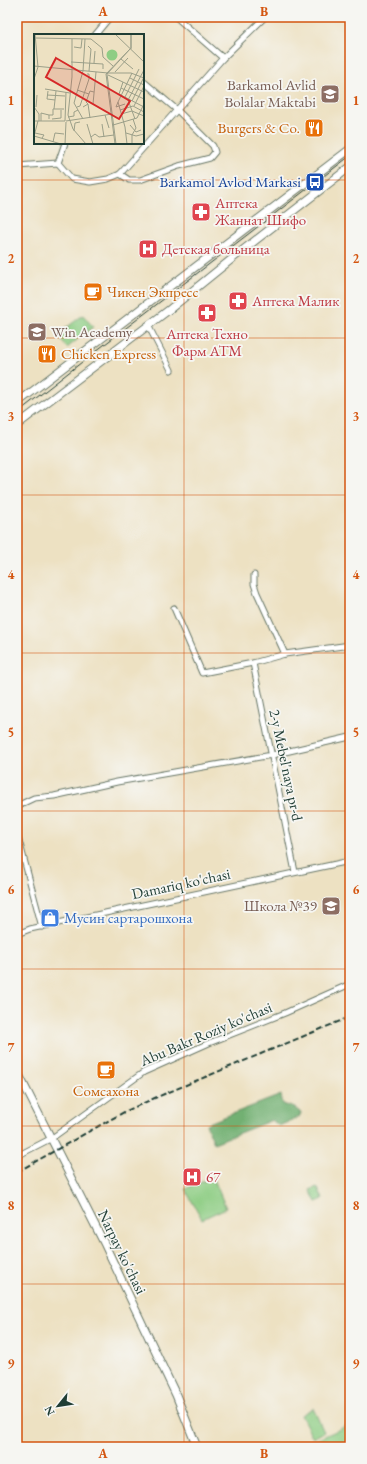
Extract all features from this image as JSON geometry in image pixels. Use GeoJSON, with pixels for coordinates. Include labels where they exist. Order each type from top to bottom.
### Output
{"type":"FeatureCollection","features":[{"type":"Feature","properties":{"kind":"main road"},"geometry":{"type":"LineString","coordinates":[[17,403],[350,149]]}},
{"type":"Feature","properties":{"kind":"main road"},"geometry":{"type":"LineString","coordinates":[[17,425],[350,167]]}},
{"type":"Feature","properties":{"kind":"main road","name":"Narpay ko'chasi"},"geometry":{"type":"LineString","coordinates":[[17,1071],[105,1245],[176,1395],[196,1447]]}},
{"type":"Feature","properties":{"kind":"street"},"geometry":{"type":"LineString","coordinates":[[96,34],[110,17]]}},
{"type":"Feature","properties":{"kind":"street"},"geometry":{"type":"LineString","coordinates":[[176,17],[223,58]]}},
{"type":"Feature","properties":{"kind":"street"},"geometry":{"type":"LineString","coordinates":[[58,163],[72,179],[90,182],[108,179],[120,174],[223,58],[265,17]]}},
{"type":"Feature","properties":{"kind":"street"},"geometry":{"type":"LineString","coordinates":[[120,174],[129,180],[140,180],[178,166],[210,158],[215,152],[212,146],[177,110],[144,83]]}},
{"type":"Feature","properties":{"kind":"street"},"geometry":{"type":"LineString","coordinates":[[58,163],[65,144]]}},
{"type":"Feature","properties":{"kind":"street"},"geometry":{"type":"LineString","coordinates":[[17,166],[58,163]]}},
{"type":"Feature","properties":{"kind":"street"},"geometry":{"type":"LineString","coordinates":[[148,325],[160,345],[171,370]]}},
{"type":"Feature","properties":{"kind":"street"},"geometry":{"type":"LineString","coordinates":[[254,575],[254,584],[257,593],[285,654]]}},
{"type":"Feature","properties":{"kind":"street"},"geometry":{"type":"LineString","coordinates":[[174,608],[202,673],[253,663],[285,654],[350,645]]}},
{"type":"Feature","properties":{"kind":"street","name":"2-y Mebel'naya pr-d"},"geometry":{"type":"LineString","coordinates":[[253,663],[296,872]]}},
{"type":"Feature","properties":{"kind":"street"},"geometry":{"type":"LineString","coordinates":[[17,806],[34,798],[54,796],[117,782],[272,754],[350,737]]}},
{"type":"Feature","properties":{"kind":"street"},"geometry":{"type":"LineString","coordinates":[[17,833],[42,927]]}},
{"type":"Feature","properties":{"kind":"street","name":"Damariq ko'chasi"},"geometry":{"type":"LineString","coordinates":[[17,934],[42,927],[350,861]]}},
{"type":"Feature","properties":{"kind":"street","name":"Abu Bakr Roziy ko'chasi"},"geometry":{"type":"LineString","coordinates":[[17,1156],[52,1138],[144,1072],[350,984]]}},
{"type":"Feature","properties":{"kind":"green space"},"geometry":{"type":"Polygon","coordinates":[[[83,315],[93,327],[67,348],[57,335],[83,315]]]}},
{"type":"Feature","properties":{"kind":"green space"},"geometry":{"type":"Polygon","coordinates":[[[281,1095],[283,1104],[295,1108],[301,1113],[299,1117],[279,1126],[272,1120],[214,1143],[206,1124],[281,1095]]]}},
{"type":"Feature","properties":{"kind":"green space"},"geometry":{"type":"Polygon","coordinates":[[[213,1177],[226,1208],[202,1219],[185,1189],[213,1177]]]}},
{"type":"Feature","properties":{"kind":"green space"},"geometry":{"type":"Polygon","coordinates":[[[317,1187],[323,1199],[316,1202],[310,1190],[317,1187]]]}},
{"type":"Feature","properties":{"kind":"green space"},"geometry":{"type":"Polygon","coordinates":[[[313,1408],[324,1432],[313,1438],[301,1415],[313,1408]]]}},
{"type":"Feature","properties":{"kind":"green space"},"geometry":{"type":"Polygon","coordinates":[[[350,1423],[350,1439],[334,1447],[318,1447],[315,1441],[350,1423]]]}},
{"type":"Feature","properties":{"kind":"tram line"},"geometry":{"type":"LineString","coordinates":[[17,413],[350,156]]}},
{"type":"Feature","properties":{"kind":"railway"},"geometry":{"type":"LineString","coordinates":[[17,1172],[126,1111],[350,1017]]}},
{"type":"Feature","properties":{"kind":"place","name":"Barkamol Avlid Bolalar Maktabi"},"geometry":{"type":"Point","coordinates":[330,94]}},
{"type":"Feature","properties":{"kind":"place","name":"Burgers & Co."},"geometry":{"type":"Point","coordinates":[314,128]}},
{"type":"Feature","properties":{"kind":"place","name":"Barkamol Avlod Markasi"},"geometry":{"type":"Point","coordinates":[315,182]}},
{"type":"Feature","properties":{"kind":"place","name":"Аптека Жаннат Шифо"},"geometry":{"type":"Point","coordinates":[201,212]}},
{"type":"Feature","properties":{"kind":"place","name":"Детская больница"},"geometry":{"type":"Point","coordinates":[148,249]}},
{"type":"Feature","properties":{"kind":"place","name":"Чикен Экпресс"},"geometry":{"type":"Point","coordinates":[93,292]}},
{"type":"Feature","properties":{"kind":"place","name":"Аптека Малик"},"geometry":{"type":"Point","coordinates":[238,301]}},
{"type":"Feature","properties":{"kind":"place","name":"Аптека Техно Фарм АТМ"},"geometry":{"type":"Point","coordinates":[207,313]}},
{"type":"Feature","properties":{"kind":"place","name":"Win Academy"},"geometry":{"type":"Point","coordinates":[37,332]}},
{"type":"Feature","properties":{"kind":"place","name":"Chicken Express"},"geometry":{"type":"Point","coordinates":[47,354]}},
{"type":"Feature","properties":{"kind":"place","name":"Школа №39"},"geometry":{"type":"Point","coordinates":[331,906]}},
{"type":"Feature","properties":{"kind":"place","name":"Мусин сартарошхона"},"geometry":{"type":"Point","coordinates":[50,918]}},
{"type":"Feature","properties":{"kind":"place","name":"Сомсахона"},"geometry":{"type":"Point","coordinates":[106,1070]}},
{"type":"Feature","properties":{"kind":"place","name":"67"},"geometry":{"type":"Point","coordinates":[192,1177]}}]}
